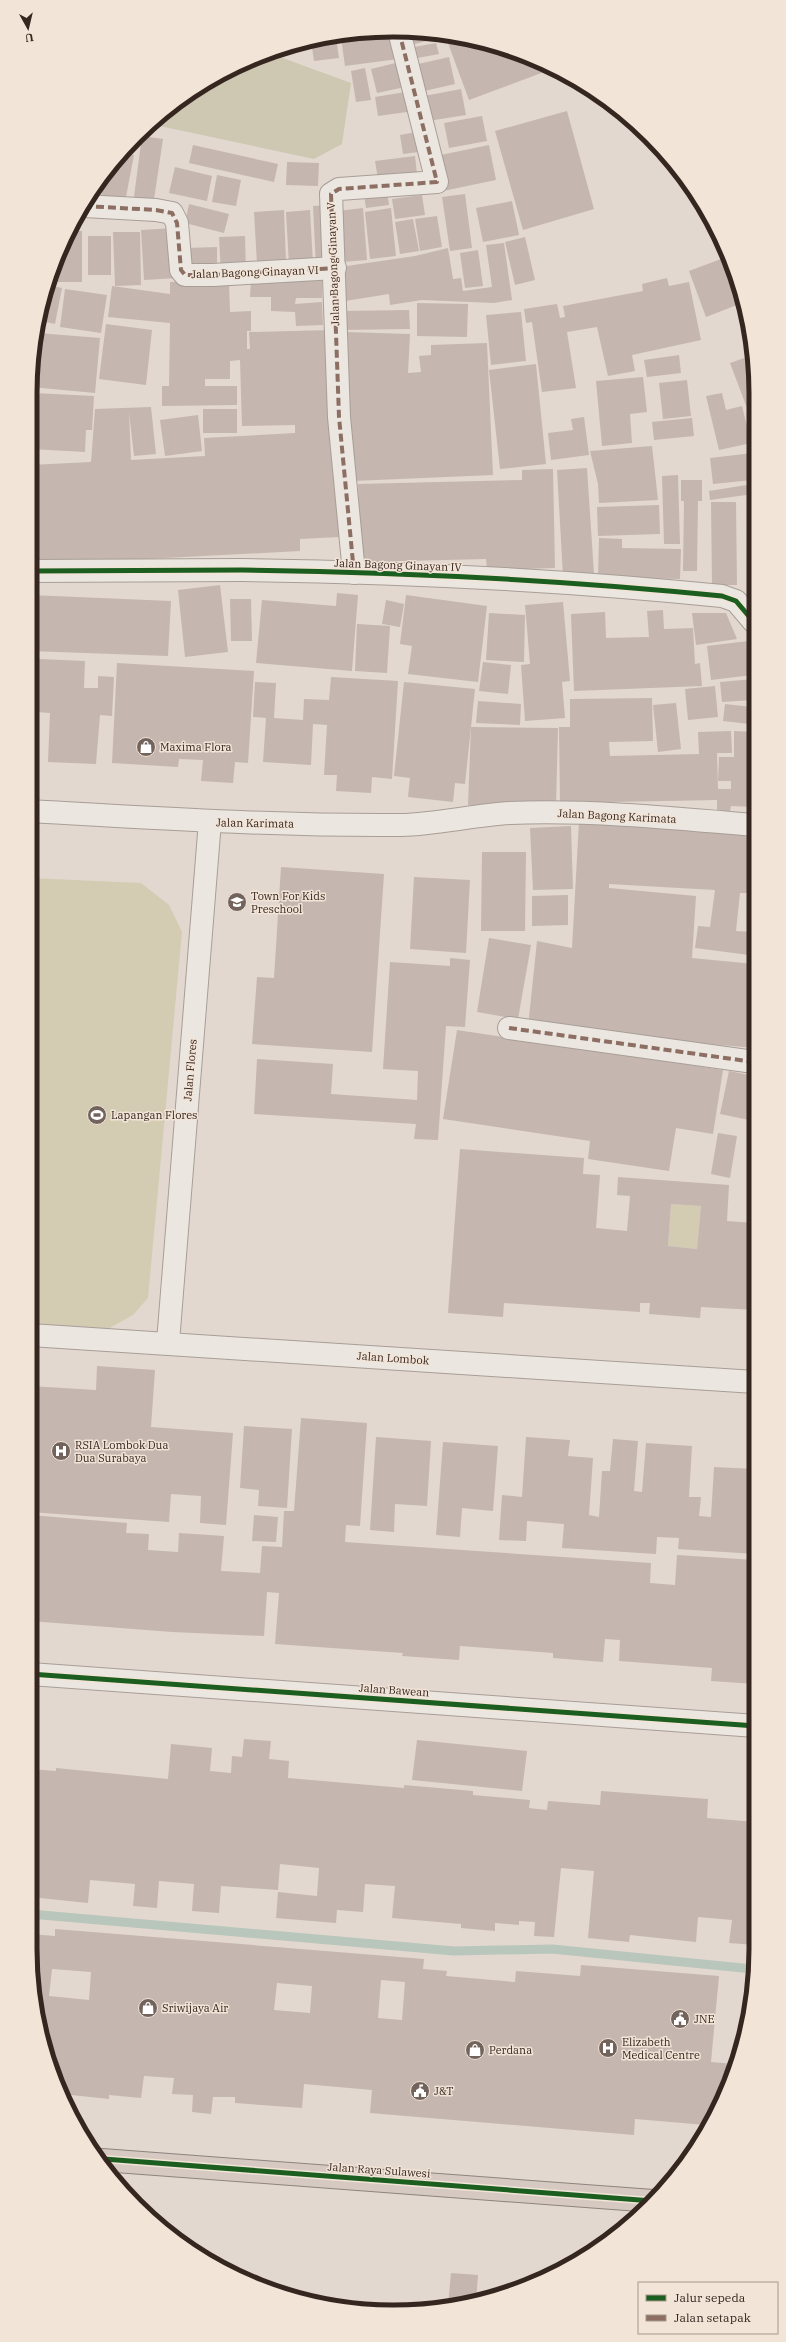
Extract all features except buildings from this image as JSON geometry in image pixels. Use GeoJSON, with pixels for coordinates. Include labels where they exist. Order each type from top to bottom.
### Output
{"type":"FeatureCollection","features":[{"type":"Feature","properties":{"kind":"highway","name":"Jalan Raya Sulawesi"},"geometry":{"type":"LineString","coordinates":[[107,2160],[646,2200]]}},
{"type":"Feature","properties":{"kind":"street","name":"Jalan Bagong Ginayan V"},"geometry":{"type":"LineString","coordinates":[[354,572],[339,417],[334,316],[335,268],[332,192],[339,189],[430,184],[437,180],[401,37]]}},
{"type":"Feature","properties":{"kind":"street","name":"Jalan Bagong Ginayan VI"},"geometry":{"type":"LineString","coordinates":[[90,206],[156,210],[172,213],[177,224],[181,270],[185,275],[221,275],[335,268]]}},
{"type":"Feature","properties":{"kind":"street","name":"Jalan Bagong Ginayan IV"},"geometry":{"type":"LineString","coordinates":[[37,572],[241,570],[354,572],[560,583],[722,596],[736,600],[749,616]]}},
{"type":"Feature","properties":{"kind":"street","name":"Jalan Karimata"},"geometry":{"type":"LineString","coordinates":[[37,811],[210,822],[408,825],[479,816]]}},
{"type":"Feature","properties":{"kind":"street","name":"Jalan Bagong Karimata"},"geometry":{"type":"LineString","coordinates":[[479,816],[561,813],[663,817],[749,826]]}},
{"type":"Feature","properties":{"kind":"street","name":"Jalan Flores"},"geometry":{"type":"LineString","coordinates":[[168,1342],[210,822]]}},
{"type":"Feature","properties":{"kind":"street"},"geometry":{"type":"LineString","coordinates":[[509,1028],[749,1061]]}},
{"type":"Feature","properties":{"kind":"street","name":"Jalan Lombok"},"geometry":{"type":"LineString","coordinates":[[37,1335],[168,1342],[749,1382]]}},
{"type":"Feature","properties":{"kind":"street","name":"Jalan Bawean"},"geometry":{"type":"LineString","coordinates":[[37,1675],[749,1725]]}},
{"type":"Feature","properties":{"kind":"shaded area"},"geometry":{"type":"Polygon","coordinates":[[[278,56],[351,83],[342,144],[314,159],[157,126],[195,97],[215,85],[257,64],[278,56]]]}},
{"type":"Feature","properties":{"kind":"shaded area","name":"Lapangan Flores"},"geometry":{"type":"Polygon","coordinates":[[[37,878],[141,883],[169,905],[182,932],[148,1298],[133,1315],[106,1330],[37,1325],[37,878]]]}},
{"type":"Feature","properties":{"kind":"shaded area"},"geometry":{"type":"Polygon","coordinates":[[[671,1204],[701,1206],[697,1249],[668,1246],[671,1204]]]}},
{"type":"Feature","properties":{"kind":"waterway"},"geometry":{"type":"LineString","coordinates":[[37,1915],[454,1951],[552,1949],[748,1969]]}},
{"type":"Feature","properties":{"kind":"marked path"},"geometry":{"type":"LineString","coordinates":[[354,573],[339,417],[331,194],[339,189],[437,182],[401,37]]}},
{"type":"Feature","properties":{"kind":"marked path"},"geometry":{"type":"LineString","coordinates":[[90,206],[156,210],[172,213],[177,223],[181,270],[185,275],[213,275],[335,268]]}},
{"type":"Feature","properties":{"kind":"marked path"},"geometry":{"type":"LineString","coordinates":[[509,1028],[749,1061]]}},
{"type":"Feature","properties":{"kind":"cycle path"},"geometry":{"type":"LineString","coordinates":[[37,571],[302,571],[542,581],[722,596],[736,601],[749,616]]}},
{"type":"Feature","properties":{"kind":"cycle path"},"geometry":{"type":"LineString","coordinates":[[37,1675],[749,1725]]}},
{"type":"Feature","properties":{"kind":"cycle path"},"geometry":{"type":"LineString","coordinates":[[106,2159],[646,2200]]}},
{"type":"Feature","properties":{"kind":"place","name":"Maxima Flora"},"geometry":{"type":"Point","coordinates":[146,747]}},
{"type":"Feature","properties":{"kind":"place","name":"Town For Kids Preschool"},"geometry":{"type":"Point","coordinates":[237,902]}},
{"type":"Feature","properties":{"kind":"place","name":"Lapangan Flores"},"geometry":{"type":"Point","coordinates":[97,1115]}},
{"type":"Feature","properties":{"kind":"place","name":"RSIA Lombok Dua Dua Surabaya"},"geometry":{"type":"Point","coordinates":[61,1451]}},
{"type":"Feature","properties":{"kind":"place","name":"Sriwijaya Air"},"geometry":{"type":"Point","coordinates":[148,2008]}},
{"type":"Feature","properties":{"kind":"place","name":"JNE"},"geometry":{"type":"Point","coordinates":[680,2019]}},
{"type":"Feature","properties":{"kind":"place","name":"Elizabeth Medical Centre"},"geometry":{"type":"Point","coordinates":[608,2048]}},
{"type":"Feature","properties":{"kind":"place","name":"Perdana"},"geometry":{"type":"Point","coordinates":[475,2050]}},
{"type":"Feature","properties":{"kind":"place","name":"J&T"},"geometry":{"type":"Point","coordinates":[420,2091]}}]}
